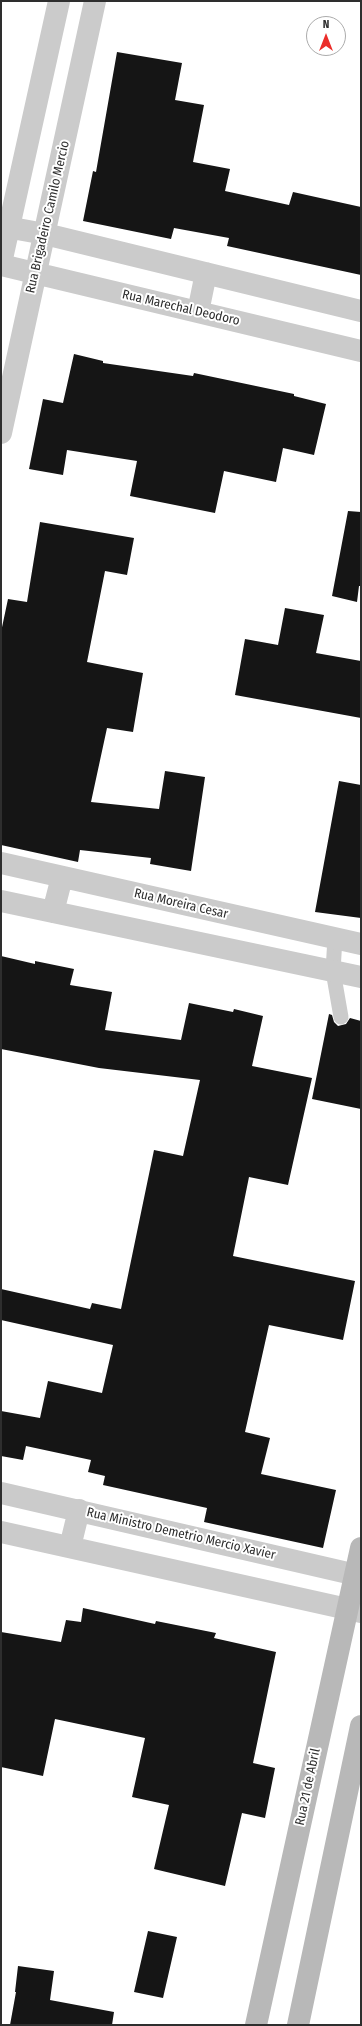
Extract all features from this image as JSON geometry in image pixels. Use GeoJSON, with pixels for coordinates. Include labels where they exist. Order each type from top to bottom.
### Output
{"type":"FeatureCollection","features":[{"type":"Feature","properties":{"kind":"street"},"geometry":{"type":"LineString","coordinates":[[1,264],[6,227],[59,1]]}},
{"type":"Feature","properties":{"kind":"street","name":"Rua Brigadeiro Camilo Mercio"},"geometry":{"type":"LineString","coordinates":[[1,433],[96,1]]}},
{"type":"Feature","properties":{"kind":"street"},"geometry":{"type":"LineString","coordinates":[[6,227],[45,234],[361,310]]}},
{"type":"Feature","properties":{"kind":"street","name":"Rua Marechal Deodoro"},"geometry":{"type":"LineString","coordinates":[[1,264],[35,274],[361,351]]}},
{"type":"Feature","properties":{"kind":"street"},"geometry":{"type":"LineString","coordinates":[[198,312],[206,273]]}},
{"type":"Feature","properties":{"kind":"street","name":"Rua Moreira Cesar"},"geometry":{"type":"LineString","coordinates":[[1,863],[361,944]]}},
{"type":"Feature","properties":{"kind":"street"},"geometry":{"type":"LineString","coordinates":[[53,912],[62,877]]}},
{"type":"Feature","properties":{"kind":"street"},"geometry":{"type":"LineString","coordinates":[[1,901],[361,977]]}},
{"type":"Feature","properties":{"kind":"street","name":"Rua Ministro Demetrio Mercio Xavier"},"geometry":{"type":"LineString","coordinates":[[1,1493],[358,1575]]}},
{"type":"Feature","properties":{"kind":"street"},"geometry":{"type":"LineString","coordinates":[[70,1547],[79,1510]]}},
{"type":"Feature","properties":{"kind":"street"},"geometry":{"type":"LineString","coordinates":[[1,1532],[354,1611]]}},
{"type":"Feature","properties":{"kind":"street","name":"Rua 21 de Abril"},"geometry":{"type":"LineString","coordinates":[[256,2025],[354,1611],[361,1548]]}},
{"type":"Feature","properties":{"kind":"street"},"geometry":{"type":"LineString","coordinates":[[298,2025],[361,1726]]}},
{"type":"Feature","properties":{"kind":"lane"},"geometry":{"type":"LineString","coordinates":[[335,938],[333,971],[341,1017]]}},
{"type":"Feature","properties":{"kind":"building"},"geometry":{"type":"Polygon","coordinates":[[[117,52],[182,63],[175,100],[204,105],[193,162],[230,169],[225,191],[289,205],[293,192],[361,207],[361,275],[227,246],[229,238],[174,228],[171,239],[83,221],[93,171],[96,172],[117,52]]]}},
{"type":"Feature","properties":{"kind":"building"},"geometry":{"type":"Polygon","coordinates":[[[74,354],[103,361],[103,363],[193,376],[194,373],[294,394],[294,396],[326,404],[314,455],[283,448],[276,482],[224,471],[215,513],[130,496],[137,461],[67,450],[63,475],[29,469],[43,399],[63,403],[74,354]]]}},
{"type":"Feature","properties":{"kind":"building"},"geometry":{"type":"Polygon","coordinates":[[[348,511],[361,512],[361,586],[359,586],[357,602],[332,596],[348,511]]]}},
{"type":"Feature","properties":{"kind":"building"},"geometry":{"type":"Polygon","coordinates":[[[40,522],[134,538],[127,575],[105,571],[87,662],[143,673],[133,732],[107,728],[91,802],[159,809],[165,771],[205,777],[191,871],[150,864],[151,858],[80,850],[78,862],[1,845],[1,632],[8,599],[27,602],[40,522]]]}},
{"type":"Feature","properties":{"kind":"building"},"geometry":{"type":"Polygon","coordinates":[[[285,608],[324,615],[316,653],[361,661],[361,718],[235,695],[245,639],[278,645],[285,608]]]}},
{"type":"Feature","properties":{"kind":"building"},"geometry":{"type":"Polygon","coordinates":[[[339,781],[361,785],[361,918],[315,912],[339,781]]]}},
{"type":"Feature","properties":{"kind":"building"},"geometry":{"type":"Polygon","coordinates":[[[1,956],[35,964],[35,961],[74,969],[70,985],[112,992],[105,1030],[181,1040],[189,1003],[233,1012],[234,1009],[263,1016],[252,1066],[312,1078],[288,1185],[249,1177],[233,1256],[355,1281],[343,1340],[269,1325],[245,1432],[270,1438],[261,1474],[336,1490],[323,1548],[204,1522],[207,1508],[103,1485],[105,1476],[88,1472],[91,1460],[26,1446],[23,1460],[1,1456],[1,1411],[40,1418],[48,1381],[102,1393],[113,1345],[1,1320],[1,1289],[90,1309],[92,1303],[121,1309],[154,1150],[183,1156],[200,1080],[99,1068],[1,1049],[1,956]]]}},
{"type":"Feature","properties":{"kind":"building"},"geometry":{"type":"Polygon","coordinates":[[[329,1014],[332,1015],[334,1022],[338,1026],[346,1024],[350,1018],[361,1021],[361,1109],[312,1099],[329,1014]]]}},
{"type":"Feature","properties":{"kind":"building"},"geometry":{"type":"Polygon","coordinates":[[[83,1608],[155,1624],[156,1621],[216,1633],[214,1638],[276,1652],[253,1763],[275,1768],[265,1818],[242,1813],[225,1886],[154,1869],[169,1805],[132,1797],[145,1738],[55,1719],[43,1776],[1,1767],[1,1632],[61,1642],[66,1620],[81,1622],[83,1608]]]}},
{"type":"Feature","properties":{"kind":"building"},"geometry":{"type":"Polygon","coordinates":[[[148,1931],[177,1937],[163,1998],[134,1992],[148,1931]]]}},
{"type":"Feature","properties":{"kind":"building"},"geometry":{"type":"Polygon","coordinates":[[[18,1966],[54,1971],[50,2000],[114,2012],[112,2025],[10,2025],[16,1992],[18,1966]]]}}]}
